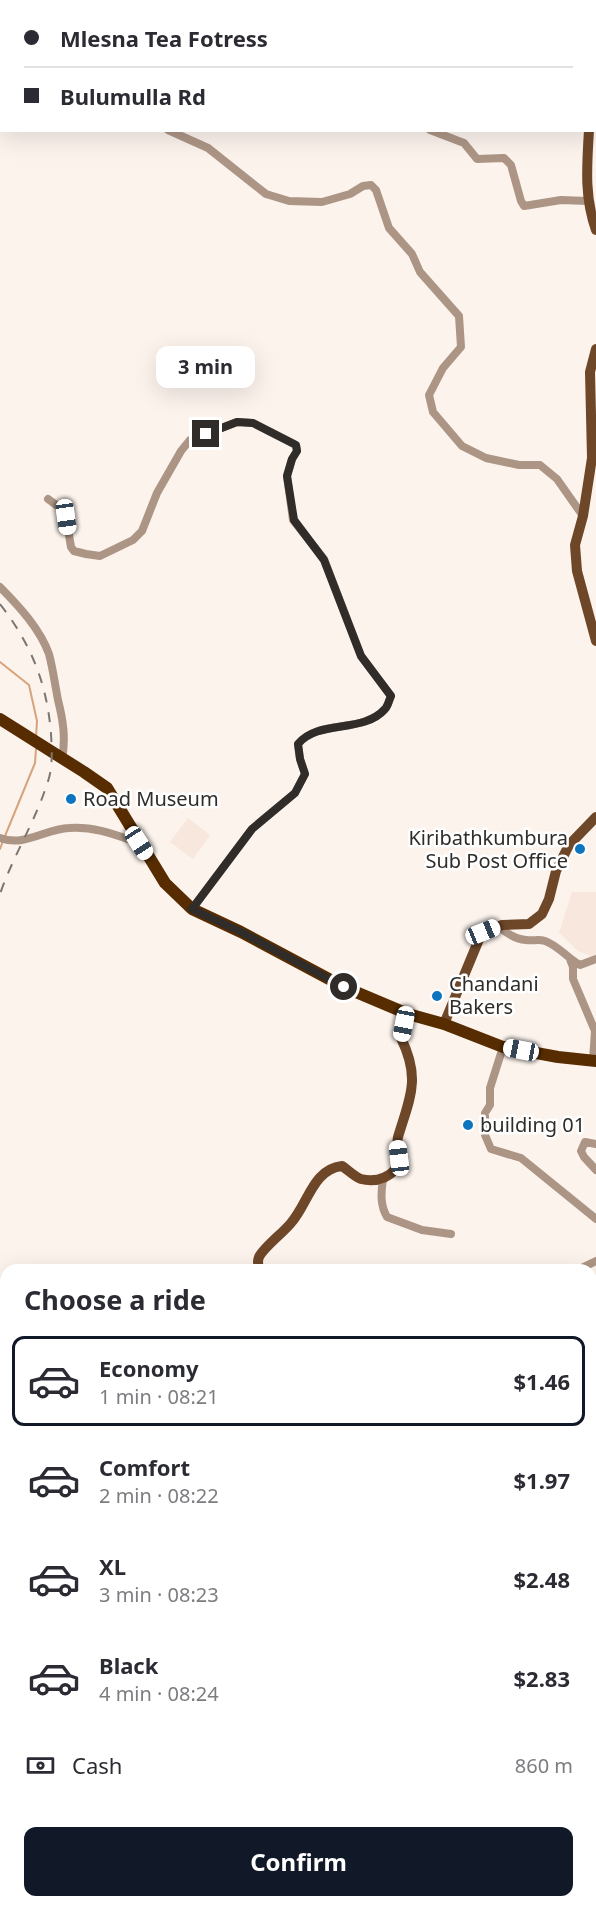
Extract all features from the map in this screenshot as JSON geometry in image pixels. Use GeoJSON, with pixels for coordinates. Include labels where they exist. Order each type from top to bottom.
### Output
{"type":"FeatureCollection","features":[{"type":"Feature","properties":{"kind":"highway"},"geometry":{"type":"LineString","coordinates":[[1,723],[107,788],[165,883],[192,909],[241,932],[344,987],[408,1014],[444,1024],[503,1047],[594,1061]]}},
{"type":"Feature","properties":{"kind":"main road"},"geometry":{"type":"LineString","coordinates":[[589,132],[586,178],[588,201],[596,230]]}},
{"type":"Feature","properties":{"kind":"main road"},"geometry":{"type":"LineString","coordinates":[[596,349],[590,372],[592,458],[583,516],[575,545],[577,571],[596,641]]}},
{"type":"Feature","properties":{"kind":"main road"},"geometry":{"type":"LineString","coordinates":[[444,1024],[483,932],[504,925],[529,924],[542,914],[549,899],[556,871],[569,845],[596,817]]}},
{"type":"Feature","properties":{"kind":"main road"},"geometry":{"type":"LineString","coordinates":[[258,1264],[260,1255],[293,1221],[315,1183],[332,1167],[342,1166],[359,1179],[382,1179],[397,1166],[399,1158],[397,1140],[410,1101],[412,1075],[411,1057],[401,1038],[408,1014]]}},
{"type":"Feature","properties":{"kind":"street"},"geometry":{"type":"LineString","coordinates":[[172,132],[208,148],[266,194],[289,201],[322,202],[350,194],[371,184],[376,190],[390,228],[412,254],[420,272],[459,316],[461,347],[443,368],[429,395],[433,412],[462,446],[486,458],[519,465],[540,465],[557,479],[583,516]]}},
{"type":"Feature","properties":{"kind":"street"},"geometry":{"type":"LineString","coordinates":[[435,132],[464,143],[477,159],[504,158],[511,165],[524,206],[561,200],[588,201]]}},
{"type":"Feature","properties":{"kind":"street"},"geometry":{"type":"LineString","coordinates":[[48,499],[59,507],[66,517],[71,547],[75,551],[100,556],[133,540],[142,531],[157,494],[181,451],[190,440],[237,422],[253,423],[296,445],[297,451],[287,476],[294,520],[324,560],[361,656],[391,696],[386,708],[372,718],[305,735],[298,744],[305,774],[295,793],[252,829],[192,909]]}},
{"type":"Feature","properties":{"kind":"street"},"geometry":{"type":"LineString","coordinates":[[0,587],[26,617],[48,653],[64,727],[65,747],[62,759]]}},
{"type":"Feature","properties":{"kind":"street"},"geometry":{"type":"LineString","coordinates":[[4,840],[23,841],[68,828],[101,830],[139,843]]}},
{"type":"Feature","properties":{"kind":"street"},"geometry":{"type":"LineString","coordinates":[[504,925],[508,935],[523,940],[543,940],[559,948],[572,963],[580,965],[596,959]]}},
{"type":"Feature","properties":{"kind":"street"},"geometry":{"type":"LineString","coordinates":[[572,963],[573,979],[595,1031],[594,1061]]}},
{"type":"Feature","properties":{"kind":"street"},"geometry":{"type":"LineString","coordinates":[[503,1047],[490,1088],[490,1105],[485,1113],[485,1135],[491,1149],[521,1158],[596,1219]]}},
{"type":"Feature","properties":{"kind":"street"},"geometry":{"type":"LineString","coordinates":[[596,1144],[585,1142],[581,1151],[596,1170]]}},
{"type":"Feature","properties":{"kind":"street"},"geometry":{"type":"LineString","coordinates":[[382,1179],[382,1209],[387,1217],[422,1230],[452,1234]]}},
{"type":"Feature","properties":{"kind":"shaded area"},"geometry":{"type":"Polygon","coordinates":[[[188,818],[210,835],[193,859],[170,842],[188,818]]]}},
{"type":"Feature","properties":{"kind":"shaded area"},"geometry":{"type":"Polygon","coordinates":[[[572,892],[596,892],[596,958],[578,951],[559,933],[572,892]]]}},
{"type":"Feature","properties":{"kind":"waterway"},"geometry":{"type":"LineString","coordinates":[[0,662],[29,685],[37,721],[36,737]]}},
{"type":"Feature","properties":{"kind":"waterway"},"geometry":{"type":"LineString","coordinates":[[5,836],[35,763],[36,749]]}},
{"type":"Feature","properties":{"kind":"waterway"},"geometry":{"type":"LineString","coordinates":[[0,849],[3,841]]}},
{"type":"Feature","properties":{"kind":"railway"},"geometry":{"type":"LineString","coordinates":[[0,604],[29,649],[36,665],[46,698],[52,753],[49,778],[42,798],[0,894]]}},
{"type":"Feature","properties":{"kind":"place","name":"Road Museum"},"geometry":{"type":"Point","coordinates":[71,799]}},
{"type":"Feature","properties":{"kind":"place","name":"Kiribathkumbura Sub Post Office"},"geometry":{"type":"Point","coordinates":[580,849]}},
{"type":"Feature","properties":{"kind":"place","name":"Chandani Bakers"},"geometry":{"type":"Point","coordinates":[437,996]}},
{"type":"Feature","properties":{"kind":"place","name":"building 01"},"geometry":{"type":"Point","coordinates":[468,1125]}},
{"type":"Feature","properties":{"kind":"route"},"geometry":{"type":"LineString","coordinates":[[206,434],[237,422],[253,423],[296,445],[297,451],[287,476],[294,520],[324,560],[361,656],[391,696],[386,708],[372,718],[305,735],[298,744],[305,774],[295,793],[252,829],[192,909],[241,932],[344,987]]}}]}
